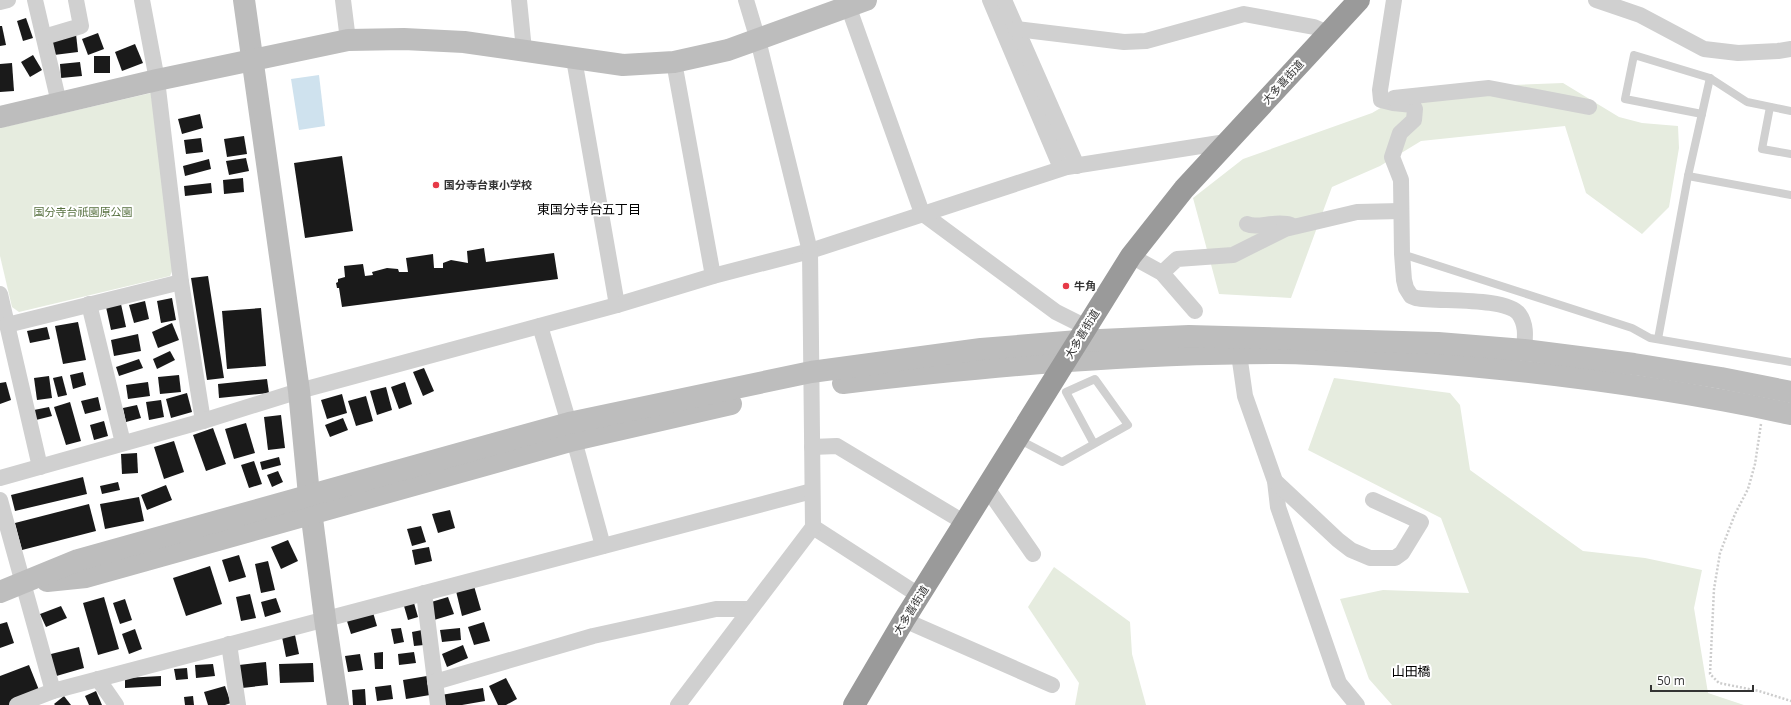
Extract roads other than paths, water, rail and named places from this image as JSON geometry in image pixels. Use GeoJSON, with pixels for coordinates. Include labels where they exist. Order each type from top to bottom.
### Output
{"type":"FeatureCollection","features":[{"type":"Feature","properties":{"kind":"highway","name":"大多喜街道"},"geometry":{"type":"LineString","coordinates":[[854,705],[904,620],[1131,256],[1180,194],[1226,142],[1359,0]]}},
{"type":"Feature","properties":{"kind":"street"},"geometry":{"type":"LineString","coordinates":[[0,2],[8,0]]}},
{"type":"Feature","properties":{"kind":"street"},"geometry":{"type":"LineString","coordinates":[[35,0],[60,103]]}},
{"type":"Feature","properties":{"kind":"street"},"geometry":{"type":"LineString","coordinates":[[44,38],[82,26],[76,0]]}},
{"type":"Feature","properties":{"kind":"street"},"geometry":{"type":"LineString","coordinates":[[142,0],[157,80],[181,282],[203,421]]}},
{"type":"Feature","properties":{"kind":"street"},"geometry":{"type":"LineString","coordinates":[[244,0],[299,391],[324,619],[338,705]]}},
{"type":"Feature","properties":{"kind":"street"},"geometry":{"type":"LineString","coordinates":[[343,0],[348,40]]}},
{"type":"Feature","properties":{"kind":"street"},"geometry":{"type":"LineString","coordinates":[[519,0],[524,50]]}},
{"type":"Feature","properties":{"kind":"street"},"geometry":{"type":"LineString","coordinates":[[678,705],[813,527],[810,251],[758,40],[746,0]]}},
{"type":"Feature","properties":{"kind":"street"},"geometry":{"type":"LineString","coordinates":[[990,0],[1061,168]]}},
{"type":"Feature","properties":{"kind":"street"},"geometry":{"type":"LineString","coordinates":[[1004,0],[1077,166]]}},
{"type":"Feature","properties":{"kind":"street"},"geometry":{"type":"LineString","coordinates":[[1381,100],[1380,90],[1394,0]]}},
{"type":"Feature","properties":{"kind":"street"},"geometry":{"type":"LineString","coordinates":[[1596,0],[1638,7],[1704,49],[1738,53],[1778,52],[1791,49]]}},
{"type":"Feature","properties":{"kind":"street"},"geometry":{"type":"LineString","coordinates":[[0,117],[157,80],[348,40],[404,39],[464,42],[624,65],[674,62],[721,52],[758,40],[854,2],[922,214],[1056,312],[1082,334]]}},
{"type":"Feature","properties":{"kind":"street"},"geometry":{"type":"LineString","coordinates":[[1016,29],[1124,42],[1146,41],[1244,14],[1314,27],[1328,33]]}},
{"type":"Feature","properties":{"kind":"street"},"geometry":{"type":"LineString","coordinates":[[574,58],[617,305]]}},
{"type":"Feature","properties":{"kind":"street"},"geometry":{"type":"LineString","coordinates":[[674,62],[713,276]]}},
{"type":"Feature","properties":{"kind":"street"},"geometry":{"type":"LineString","coordinates":[[1381,100],[1424,94],[1489,88],[1589,107]]}},
{"type":"Feature","properties":{"kind":"street"},"geometry":{"type":"LineString","coordinates":[[1381,100],[1413,105],[1415,109],[1414,120],[1400,133],[1392,158],[1401,180],[1402,254],[1406,288],[1411,296],[1426,300],[1474,302],[1504,305],[1512,308],[1519,314],[1523,324],[1525,331],[1524,350]]}},
{"type":"Feature","properties":{"kind":"street"},"geometry":{"type":"LineString","coordinates":[[0,478],[203,421],[299,391],[617,305],[713,276],[810,251],[1061,168],[1226,142]]}},
{"type":"Feature","properties":{"kind":"street"},"geometry":{"type":"LineString","coordinates":[[1162,273],[1177,259],[1233,255],[1259,243],[1273,234],[1296,227],[1357,212],[1401,211]]}},
{"type":"Feature","properties":{"kind":"street"},"geometry":{"type":"LineString","coordinates":[[1247,224],[1252,226],[1283,223],[1296,227]]}},
{"type":"Feature","properties":{"kind":"street"},"geometry":{"type":"LineString","coordinates":[[1131,256],[1162,273],[1195,311]]}},
{"type":"Feature","properties":{"kind":"street"},"geometry":{"type":"LineString","coordinates":[[7,325],[181,282]]}},
{"type":"Feature","properties":{"kind":"street"},"geometry":{"type":"LineString","coordinates":[[0,294],[40,466]]}},
{"type":"Feature","properties":{"kind":"street"},"geometry":{"type":"LineString","coordinates":[[89,304],[123,443]]}},
{"type":"Feature","properties":{"kind":"street"},"geometry":{"type":"LineString","coordinates":[[540,326],[603,546]]}},
{"type":"Feature","properties":{"kind":"street"},"geometry":{"type":"LineString","coordinates":[[0,592],[24,584],[86,577],[311,505],[571,432],[713,407],[811,380],[981,349],[1082,334],[1438,343],[1524,350],[1791,414]]}},
{"type":"Feature","properties":{"kind":"street"},"geometry":{"type":"LineString","coordinates":[[811,380],[925,374],[1066,360],[1280,353],[1462,365],[1721,378],[1791,392]]}},
{"type":"Feature","properties":{"kind":"street"},"geometry":{"type":"LineString","coordinates":[[1239,354],[1245,396],[1275,481],[1278,507],[1339,683],[1356,705]]}},
{"type":"Feature","properties":{"kind":"street"},"geometry":{"type":"LineString","coordinates":[[812,447],[837,446],[965,523]]}},
{"type":"Feature","properties":{"kind":"street"},"geometry":{"type":"LineString","coordinates":[[1275,481],[1338,540],[1351,550],[1370,558],[1394,558],[1402,552],[1421,522],[1373,500]]}},
{"type":"Feature","properties":{"kind":"street"},"geometry":{"type":"LineString","coordinates":[[987,488],[1033,554]]}},
{"type":"Feature","properties":{"kind":"street"},"geometry":{"type":"LineString","coordinates":[[18,705],[53,691],[812,491]]}},
{"type":"Feature","properties":{"kind":"street"},"geometry":{"type":"LineString","coordinates":[[0,500],[53,691]]}},
{"type":"Feature","properties":{"kind":"street"},"geometry":{"type":"LineString","coordinates":[[813,527],[920,596]]}},
{"type":"Feature","properties":{"kind":"street"},"geometry":{"type":"LineString","coordinates":[[424,593],[438,705]]}},
{"type":"Feature","properties":{"kind":"street"},"geometry":{"type":"LineString","coordinates":[[435,682],[593,636],[716,609],[750,609]]}},
{"type":"Feature","properties":{"kind":"street"},"geometry":{"type":"LineString","coordinates":[[904,620],[1052,685]]}},
{"type":"Feature","properties":{"kind":"street"},"geometry":{"type":"LineString","coordinates":[[229,644],[238,705]]}},
{"type":"Feature","properties":{"kind":"street"},"geometry":{"type":"LineString","coordinates":[[98,679],[116,705]]}},
{"type":"Feature","properties":{"kind":"lane"},"geometry":{"type":"LineString","coordinates":[[1702,114],[1625,98],[1634,55],[1710,78],[1747,102],[1791,111]]}},
{"type":"Feature","properties":{"kind":"lane"},"geometry":{"type":"LineString","coordinates":[[1658,339],[1688,176],[1710,78]]}},
{"type":"Feature","properties":{"kind":"lane"},"geometry":{"type":"LineString","coordinates":[[1770,107],[1762,149],[1791,154]]}},
{"type":"Feature","properties":{"kind":"lane"},"geometry":{"type":"LineString","coordinates":[[1688,176],[1791,195]]}},
{"type":"Feature","properties":{"kind":"lane"},"geometry":{"type":"LineString","coordinates":[[1402,254],[1632,328],[1650,338],[1791,362]]}},
{"type":"Feature","properties":{"kind":"lane"},"geometry":{"type":"LineString","coordinates":[[1018,439],[1062,462],[1128,425],[1095,379],[1066,392],[1094,444]]}},
{"type":"Feature","properties":{"kind":"water"},"geometry":{"type":"Polygon","coordinates":[[[319,75],[325,126],[299,130],[291,79],[319,75]]]}},
{"type":"Feature","properties":{"kind":"place","name":"国分寺台東小学校"},"geometry":{"type":"Point","coordinates":[436,185]}},
{"type":"Feature","properties":{"kind":"place","name":"牛角"},"geometry":{"type":"Point","coordinates":[1066,286]}},
{"type":"Feature","properties":{"kind":"district","name":"東国分寺台五丁目"},"geometry":{"type":"Point","coordinates":[589,209]}},
{"type":"Feature","properties":{"kind":"district","name":"山田橋"},"geometry":{"type":"Point","coordinates":[1411,671]}},
{"type":"Feature","properties":{"kind":"park label","name":"国分寺台祇園原公園"},"geometry":{"type":"Point","coordinates":[83,212]}}]}
